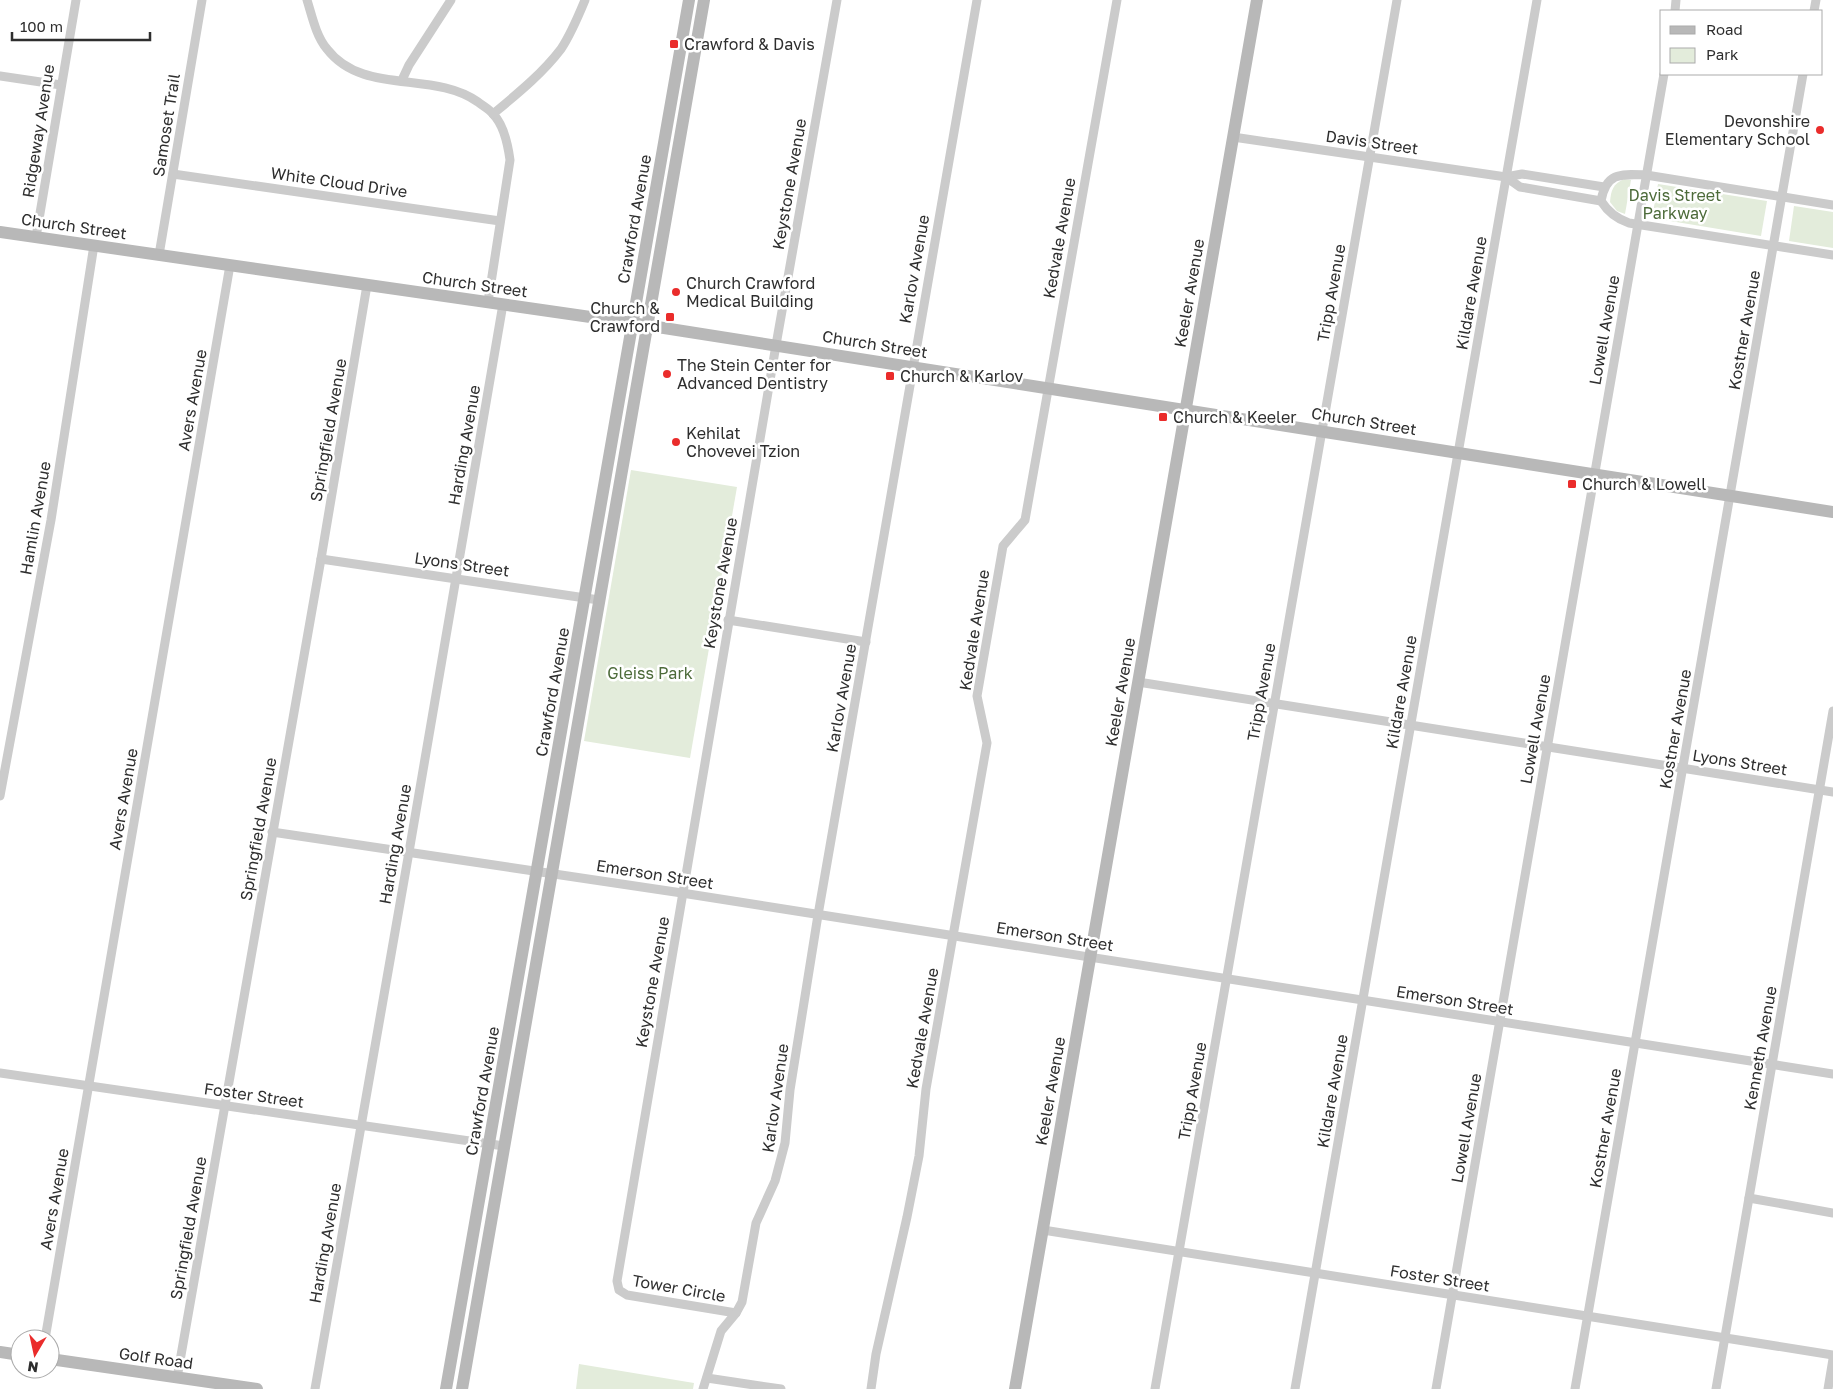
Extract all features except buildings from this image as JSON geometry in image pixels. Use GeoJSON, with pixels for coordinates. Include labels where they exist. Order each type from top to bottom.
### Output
{"type":"FeatureCollection","features":[{"type":"Feature","properties":{"kind":"street","name":"Ridgeway Avenue"},"geometry":{"type":"LineString","coordinates":[[36,237],[76,0]]}},
{"type":"Feature","properties":{"kind":"street","name":"Samoset Trail"},"geometry":{"type":"LineString","coordinates":[[159,255],[202,0]]}},
{"type":"Feature","properties":{"kind":"street"},"geometry":{"type":"LineString","coordinates":[[307,0],[326,49],[354,71],[370,76],[440,86],[454,90],[470,96],[494,114],[508,144],[510,160],[488,302]]}},
{"type":"Feature","properties":{"kind":"street"},"geometry":{"type":"LineString","coordinates":[[402,80],[409,64],[451,0]]}},
{"type":"Feature","properties":{"kind":"street"},"geometry":{"type":"LineString","coordinates":[[494,114],[542,70],[561,48],[577,21],[585,0]]}},
{"type":"Feature","properties":{"kind":"street","name":"Crawford Avenue"},"geometry":{"type":"LineString","coordinates":[[446,1389],[689,0]]}},
{"type":"Feature","properties":{"kind":"street","name":"Crawford Avenue"},"geometry":{"type":"LineString","coordinates":[[462,1389],[704,0]]}},
{"type":"Feature","properties":{"kind":"street","name":"Keystone Avenue"},"geometry":{"type":"LineString","coordinates":[[618,1290],[617,1276],[728,620],[837,0]]}},
{"type":"Feature","properties":{"kind":"street","name":"Karlov Avenue"},"geometry":{"type":"LineString","coordinates":[[703,1389],[721,1331],[736,1313],[742,1302],[756,1223],[775,1181],[782,1158],[790,1090],[818,914],[977,0]]}},
{"type":"Feature","properties":{"kind":"street","name":"Kedvale Avenue"},"geometry":{"type":"LineString","coordinates":[[871,1389],[876,1354],[919,1156],[926,1089],[987,743],[976,696],[1004,546],[1025,520],[1117,0]]}},
{"type":"Feature","properties":{"kind":"street","name":"Keeler Avenue"},"geometry":{"type":"LineString","coordinates":[[1015,1389],[1257,0]]}},
{"type":"Feature","properties":{"kind":"street","name":"Tripp Avenue"},"geometry":{"type":"LineString","coordinates":[[1155,1389],[1397,0]]}},
{"type":"Feature","properties":{"kind":"street","name":"Kildare Avenue"},"geometry":{"type":"LineString","coordinates":[[1295,1389],[1537,0]]}},
{"type":"Feature","properties":{"kind":"street"},"geometry":{"type":"LineString","coordinates":[[680,48],[695,51]]}},
{"type":"Feature","properties":{"kind":"street","name":"Lowell Avenue"},"geometry":{"type":"LineString","coordinates":[[1436,1389],[1664,75]]}},
{"type":"Feature","properties":{"kind":"street","name":"Kostner Avenue"},"geometry":{"type":"LineString","coordinates":[[1575,1389],[1803,75]]}},
{"type":"Feature","properties":{"kind":"street"},"geometry":{"type":"LineString","coordinates":[[0,76],[61,84]]}},
{"type":"Feature","properties":{"kind":"street","name":"Davis Street"},"geometry":{"type":"LineString","coordinates":[[1233,137],[1506,177],[1522,174],[1604,187]]}},
{"type":"Feature","properties":{"kind":"street","name":"White Cloud Drive"},"geometry":{"type":"LineString","coordinates":[[173,174],[500,220]]}},
{"type":"Feature","properties":{"kind":"street"},"geometry":{"type":"LineString","coordinates":[[1833,204],[1646,175],[1620,175],[1611,179],[1604,187],[1601,201],[1606,209],[1626,222],[1833,255]]}},
{"type":"Feature","properties":{"kind":"street","name":"Davis Street"},"geometry":{"type":"LineString","coordinates":[[1506,177],[1520,188],[1601,201]]}},
{"type":"Feature","properties":{"kind":"street","name":"Church Street"},"geometry":{"type":"LineString","coordinates":[[0,232],[647,325],[1833,512]]}},
{"type":"Feature","properties":{"kind":"street","name":"Hamlin Avenue"},"geometry":{"type":"LineString","coordinates":[[0,796],[51,520],[94,245]]}},
{"type":"Feature","properties":{"kind":"street","name":"Avers Avenue"},"geometry":{"type":"LineString","coordinates":[[47,1329],[230,265]]}},
{"type":"Feature","properties":{"kind":"street","name":"Springfield Avenue"},"geometry":{"type":"LineString","coordinates":[[177,1378],[321,559],[367,285]]}},
{"type":"Feature","properties":{"kind":"street","name":"Harding Avenue"},"geometry":{"type":"LineString","coordinates":[[315,1389],[410,852],[503,304]]}},
{"type":"Feature","properties":{"kind":"street","name":"Lyons Street"},"geometry":{"type":"LineString","coordinates":[[321,559],[599,600]]}},
{"type":"Feature","properties":{"kind":"street"},"geometry":{"type":"LineString","coordinates":[[728,620],[866,642]]}},
{"type":"Feature","properties":{"kind":"street","name":"Lyons Street"},"geometry":{"type":"LineString","coordinates":[[1138,682],[1833,792]]}},
{"type":"Feature","properties":{"kind":"street","name":"Kenneth Avenue"},"geometry":{"type":"LineString","coordinates":[[1716,1389],[1833,711]]}},
{"type":"Feature","properties":{"kind":"street","name":"Emerson Street"},"geometry":{"type":"LineString","coordinates":[[272,832],[818,914],[1833,1074]]}},
{"type":"Feature","properties":{"kind":"street","name":"Foster Street"},"geometry":{"type":"LineString","coordinates":[[0,1073],[504,1146]]}},
{"type":"Feature","properties":{"kind":"street"},"geometry":{"type":"LineString","coordinates":[[1749,1198],[1833,1212]]}},
{"type":"Feature","properties":{"kind":"street","name":"Foster Street"},"geometry":{"type":"LineString","coordinates":[[1043,1230],[1833,1355]]}},
{"type":"Feature","properties":{"kind":"street","name":"Tower Circle"},"geometry":{"type":"LineString","coordinates":[[618,1290],[622,1294],[632,1297],[736,1313]]}},
{"type":"Feature","properties":{"kind":"street"},"geometry":{"type":"LineString","coordinates":[[1828,1389],[1833,1359]]}},
{"type":"Feature","properties":{"kind":"street","name":"Golf Road"},"geometry":{"type":"LineString","coordinates":[[60,1360],[257,1389]]}},
{"type":"Feature","properties":{"kind":"street"},"geometry":{"type":"LineString","coordinates":[[707,1378],[781,1389]]}},
{"type":"Feature","properties":{"kind":"green space","name":"Davis Street Parkway"},"geometry":{"type":"Polygon","coordinates":[[[1624,179],[1631,180],[1625,214],[1617,211],[1610,202],[1613,188],[1624,179]]]}},
{"type":"Feature","properties":{"kind":"green space","name":"Davis Street Parkway"},"geometry":{"type":"Polygon","coordinates":[[[1658,184],[1767,201],[1761,236],[1652,218],[1658,184]]]}},
{"type":"Feature","properties":{"kind":"green space"},"geometry":{"type":"Polygon","coordinates":[[[1794,206],[1833,212],[1833,248],[1789,241],[1794,206]]]}},
{"type":"Feature","properties":{"kind":"green space","name":"Gleiss Park"},"geometry":{"type":"Polygon","coordinates":[[[631,470],[737,487],[690,758],[584,741],[631,470]]]}},
{"type":"Feature","properties":{"kind":"green space"},"geometry":{"type":"Polygon","coordinates":[[[579,1364],[694,1383],[693,1389],[576,1389],[579,1364]]]}},
{"type":"Feature","properties":{"kind":"place","name":"Crawford & Davis"},"geometry":{"type":"Point","coordinates":[674,44]}},
{"type":"Feature","properties":{"kind":"place","name":"Devonshire Elementary School"},"geometry":{"type":"Point","coordinates":[1820,130]}},
{"type":"Feature","properties":{"kind":"place","name":"Church Crawford Medical Building"},"geometry":{"type":"Point","coordinates":[676,292]}},
{"type":"Feature","properties":{"kind":"place","name":"Church & Crawford"},"geometry":{"type":"Point","coordinates":[670,317]}},
{"type":"Feature","properties":{"kind":"place","name":"The Stein Center for Advanced Dentistry"},"geometry":{"type":"Point","coordinates":[667,374]}},
{"type":"Feature","properties":{"kind":"place","name":"Church & Karlov"},"geometry":{"type":"Point","coordinates":[890,376]}},
{"type":"Feature","properties":{"kind":"place","name":"Church & Keeler"},"geometry":{"type":"Point","coordinates":[1163,417]}},
{"type":"Feature","properties":{"kind":"place","name":"Kehilat Chovevei Tzion"},"geometry":{"type":"Point","coordinates":[676,442]}},
{"type":"Feature","properties":{"kind":"place","name":"Church & Lowell"},"geometry":{"type":"Point","coordinates":[1572,484]}}]}
